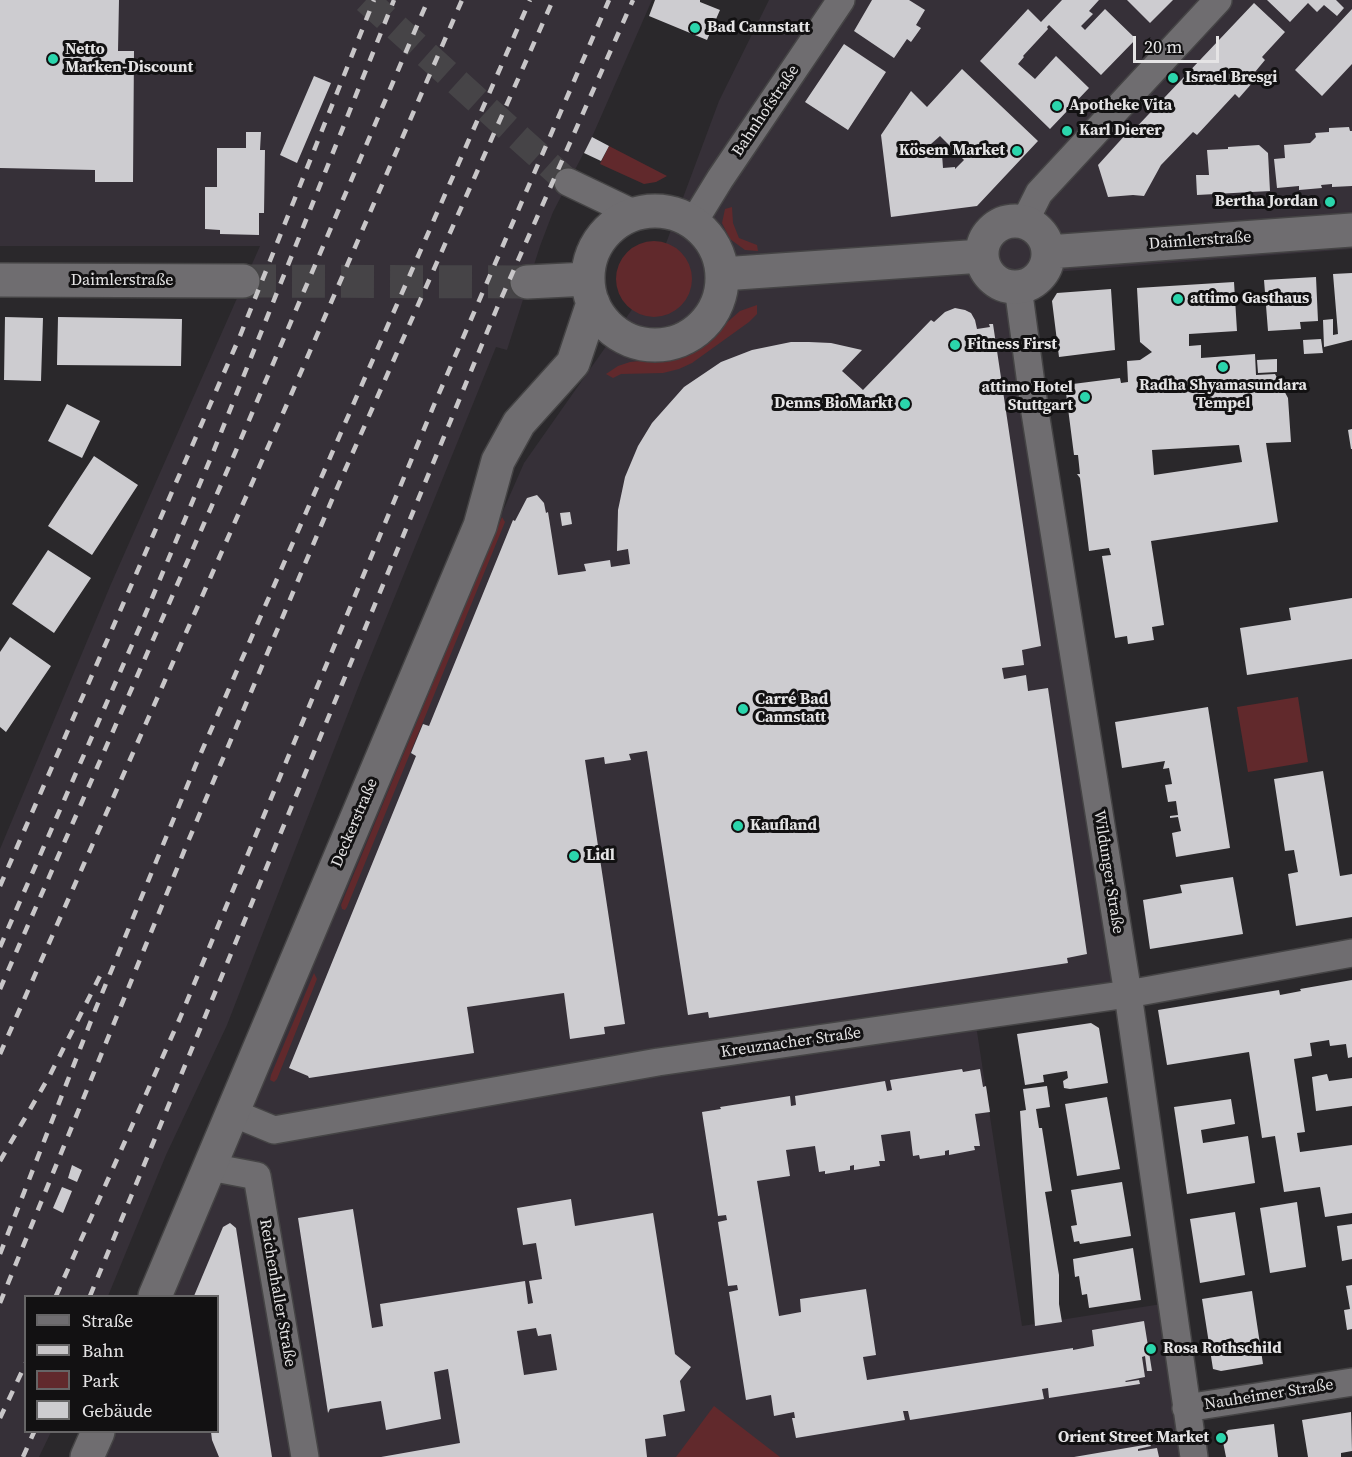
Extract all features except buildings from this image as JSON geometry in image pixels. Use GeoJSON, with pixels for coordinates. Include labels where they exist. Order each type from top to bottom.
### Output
{"type":"FeatureCollection","features":[{"type":"Feature","properties":{"kind":"street","name":"Bahnhofstraße"},"geometry":{"type":"LineString","coordinates":[[693,223],[840,0]]}},
{"type":"Feature","properties":{"kind":"street"},"geometry":{"type":"LineString","coordinates":[[1024,223],[1039,193],[1218,0]]}},
{"type":"Feature","properties":{"kind":"street"},"geometry":{"type":"LineString","coordinates":[[567,182],[635,214]]}},
{"type":"Feature","properties":{"kind":"street"},"geometry":{"type":"LineString","coordinates":[[655,211],[675,214],[693,223],[708,237],[718,254],[722,274],[720,295],[712,314],[699,330],[681,341],[661,346],[640,344],[620,336],[604,322],[590,291],[592,254],[606,233],[619,222],[635,214],[655,211]]}},
{"type":"Feature","properties":{"kind":"street"},"geometry":{"type":"LineString","coordinates":[[1011,222],[1024,223],[1041,233],[1048,252],[1043,272],[1027,285],[1018,287],[1005,286],[993,280],[986,270],[982,256],[983,245],[989,233],[999,225],[1011,222]]}},
{"type":"Feature","properties":{"kind":"street","name":"Daimlerstraße"},"geometry":{"type":"LineString","coordinates":[[1048,252],[1352,230]]}},
{"type":"Feature","properties":{"kind":"street"},"geometry":{"type":"LineString","coordinates":[[722,274],[982,256]]}},
{"type":"Feature","properties":{"kind":"street","name":"Daimlerstraße"},"geometry":{"type":"LineString","coordinates":[[0,280],[243,281]]}},
{"type":"Feature","properties":{"kind":"street"},"geometry":{"type":"LineString","coordinates":[[527,282],[590,291]]}},
{"type":"Feature","properties":{"kind":"street","name":"Wildunger Straße"},"geometry":{"type":"LineString","coordinates":[[1018,287],[1128,994],[1194,1457]]}},
{"type":"Feature","properties":{"kind":"street","name":"Deckerstraße"},"geometry":{"type":"LineString","coordinates":[[155,1295],[480,526],[498,461],[519,423],[573,363],[590,291]]}},
{"type":"Feature","properties":{"kind":"street"},"geometry":{"type":"LineString","coordinates":[[573,363],[640,344]]}},
{"type":"Feature","properties":{"kind":"street","name":"Kreuznacher Straße"},"geometry":{"type":"LineString","coordinates":[[233,1113],[274,1130],[658,1062],[1128,994],[1352,954]]}},
{"type":"Feature","properties":{"kind":"street","name":"Reichenhaller Straße"},"geometry":{"type":"LineString","coordinates":[[210,1167],[257,1176],[305,1457]]}},
{"type":"Feature","properties":{"kind":"street","name":"Nauheimer Straße"},"geometry":{"type":"LineString","coordinates":[[1186,1408],[1352,1382]]}},
{"type":"Feature","properties":{"kind":"street"},"geometry":{"type":"LineString","coordinates":[[87,1457],[97,1433]]}},
{"type":"Feature","properties":{"kind":"shaded area"},"geometry":{"type":"Polygon","coordinates":[[[0,0],[652,0],[592,137],[553,212],[507,350],[496,347],[361,680],[227,1025],[166,1155],[108,1295],[24,1295],[24,1433],[51,1433],[39,1457],[0,1457],[0,849],[111,584],[260,246],[0,246],[0,0]]]}},
{"type":"Feature","properties":{"kind":"shaded area"},"geometry":{"type":"Polygon","coordinates":[[[769,0],[1352,0],[1352,249],[1016,275],[1122,989],[974,1012],[1022,1326],[1168,1303],[1191,1457],[90,1457],[101,1433],[219,1433],[219,1295],[159,1295],[524,463],[652,281],[719,101],[769,0]]]}},
{"type":"Feature","properties":{"kind":"green space"},"geometry":{"type":"Polygon","coordinates":[[[609,146],[667,176],[656,182],[644,184],[600,164],[609,146]]]}},
{"type":"Feature","properties":{"kind":"green space"},"geometry":{"type":"Polygon","coordinates":[[[732,207],[733,223],[739,238],[757,245],[758,251],[745,250],[730,239],[722,223],[725,209],[732,207]]]}},
{"type":"Feature","properties":{"kind":"green space"},"geometry":{"type":"Polygon","coordinates":[[[654,241],[669,244],[681,252],[689,264],[692,279],[689,294],[681,306],[669,314],[654,317],[639,314],[627,306],[619,294],[616,279],[619,264],[627,252],[639,244],[654,241]]]}},
{"type":"Feature","properties":{"kind":"green space"},"geometry":{"type":"Polygon","coordinates":[[[757,305],[757,314],[749,322],[692,363],[679,369],[663,373],[621,374],[613,378],[606,374],[630,362],[679,357],[699,347],[740,311],[757,305]]]}},
{"type":"Feature","properties":{"kind":"green space"},"geometry":{"type":"Polygon","coordinates":[[[502,517],[505,522],[347,907],[345,910],[342,909],[341,905],[502,517]]]}},
{"type":"Feature","properties":{"kind":"green space"},"geometry":{"type":"Polygon","coordinates":[[[1298,697],[1308,762],[1248,772],[1237,707],[1298,697]]]}},
{"type":"Feature","properties":{"kind":"green space"},"geometry":{"type":"Polygon","coordinates":[[[314,973],[317,979],[274,1082],[270,1080],[271,1075],[314,973]]]}},
{"type":"Feature","properties":{"kind":"green space"},"geometry":{"type":"Polygon","coordinates":[[[714,1406],[780,1457],[676,1457],[714,1406]]]}},
{"type":"Feature","properties":{"kind":"tunnel"},"geometry":{"type":"LineString","coordinates":[[366,0],[568,182]]}},
{"type":"Feature","properties":{"kind":"tunnel"},"geometry":{"type":"LineString","coordinates":[[243,281],[527,282]]}},
{"type":"Feature","properties":{"kind":"railway"},"geometry":{"type":"LineString","coordinates":[[0,886],[240,336],[374,0]]}},
{"type":"Feature","properties":{"kind":"railway"},"geometry":{"type":"LineString","coordinates":[[0,947],[145,615],[214,450],[394,0]]}},
{"type":"Feature","properties":{"kind":"railway"},"geometry":{"type":"LineString","coordinates":[[0,989],[238,446],[428,0]]}},
{"type":"Feature","properties":{"kind":"railway"},"geometry":{"type":"LineString","coordinates":[[0,1054],[291,395],[462,0]]}},
{"type":"Feature","properties":{"kind":"railway"},"geometry":{"type":"LineString","coordinates":[[0,1254],[96,1008],[197,762],[530,0]]}},
{"type":"Feature","properties":{"kind":"railway"},"geometry":{"type":"LineString","coordinates":[[0,1303],[187,844],[334,495],[553,0]]}},
{"type":"Feature","properties":{"kind":"railway"},"geometry":{"type":"LineString","coordinates":[[56,1295],[180,1018],[434,405],[609,0]]}},
{"type":"Feature","properties":{"kind":"railway"},"geometry":{"type":"LineString","coordinates":[[90,1295],[497,308],[633,0]]}},
{"type":"Feature","properties":{"kind":"railway"},"geometry":{"type":"LineString","coordinates":[[0,1161],[50,1075],[102,972]]}},
{"type":"Feature","properties":{"kind":"railway"},"geometry":{"type":"LineString","coordinates":[[0,1418],[24,1367]]}},
{"type":"Feature","properties":{"kind":"railway"},"geometry":{"type":"LineString","coordinates":[[23,1457],[34,1433]]}},
{"type":"Feature","properties":{"kind":"place","name":"Bad Cannstatt"},"geometry":{"type":"Point","coordinates":[695,28]}},
{"type":"Feature","properties":{"kind":"place","name":"Netto Marken-Discount"},"geometry":{"type":"Point","coordinates":[53,59]}},
{"type":"Feature","properties":{"kind":"place","name":"Israel Bresgi"},"geometry":{"type":"Point","coordinates":[1173,78]}},
{"type":"Feature","properties":{"kind":"place","name":"Apotheke Vita"},"geometry":{"type":"Point","coordinates":[1057,106]}},
{"type":"Feature","properties":{"kind":"place","name":"Karl Dierer"},"geometry":{"type":"Point","coordinates":[1067,131]}},
{"type":"Feature","properties":{"kind":"place","name":"Kösem Market"},"geometry":{"type":"Point","coordinates":[1017,151]}},
{"type":"Feature","properties":{"kind":"place","name":"Bertha Jordan"},"geometry":{"type":"Point","coordinates":[1330,202]}},
{"type":"Feature","properties":{"kind":"place","name":"attimo Gasthaus"},"geometry":{"type":"Point","coordinates":[1178,299]}},
{"type":"Feature","properties":{"kind":"place","name":"Fitness First"},"geometry":{"type":"Point","coordinates":[955,345]}},
{"type":"Feature","properties":{"kind":"place","name":"Radha Shyamasundara Tempel"},"geometry":{"type":"Point","coordinates":[1223,367]}},
{"type":"Feature","properties":{"kind":"place","name":"attimo Hotel Stuttgart"},"geometry":{"type":"Point","coordinates":[1085,397]}},
{"type":"Feature","properties":{"kind":"place","name":"Denns BioMarkt"},"geometry":{"type":"Point","coordinates":[905,404]}},
{"type":"Feature","properties":{"kind":"place","name":"Carré Bad Cannstatt"},"geometry":{"type":"Point","coordinates":[743,709]}},
{"type":"Feature","properties":{"kind":"place","name":"Kaufland"},"geometry":{"type":"Point","coordinates":[738,826]}},
{"type":"Feature","properties":{"kind":"place","name":"Lidl"},"geometry":{"type":"Point","coordinates":[574,856]}},
{"type":"Feature","properties":{"kind":"place","name":"Rosa Rothschild"},"geometry":{"type":"Point","coordinates":[1151,1349]}},
{"type":"Feature","properties":{"kind":"place","name":"Orient Street Market"},"geometry":{"type":"Point","coordinates":[1221,1438]}}]}
